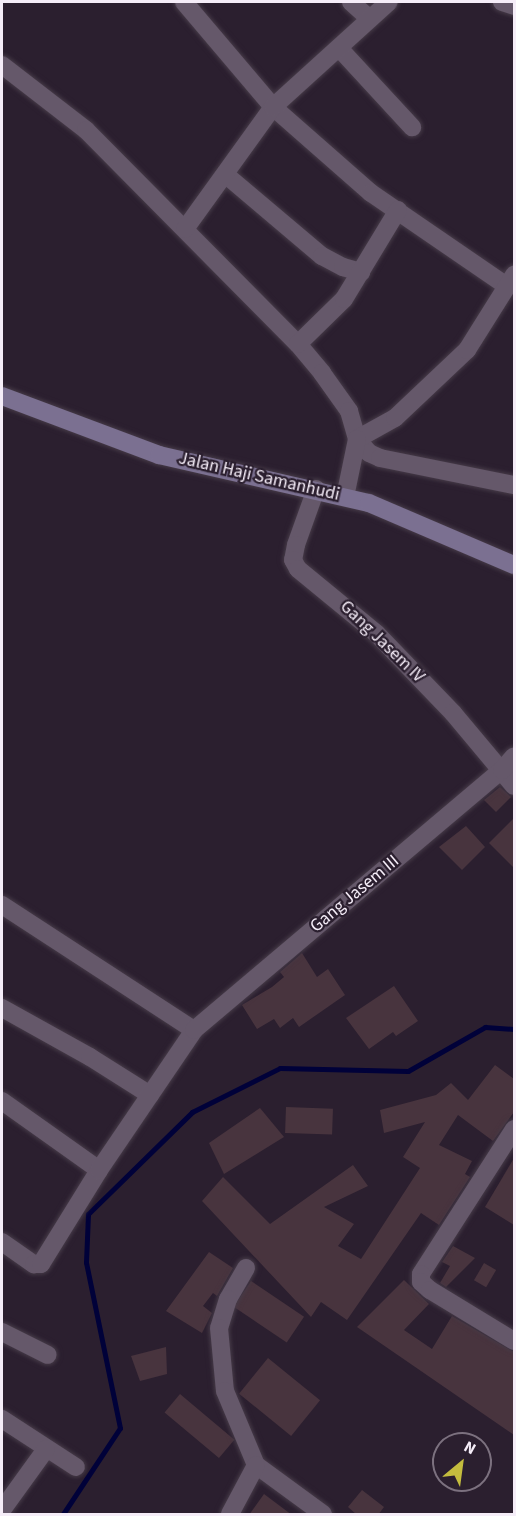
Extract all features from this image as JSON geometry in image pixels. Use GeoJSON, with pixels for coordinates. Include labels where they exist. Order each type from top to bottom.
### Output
{"type":"FeatureCollection","features":[{"type":"Feature","properties":{"kind":"street"},"geometry":{"type":"LineString","coordinates":[[184,2],[273,107],[371,192],[511,281],[467,350],[395,418],[357,439]]}},
{"type":"Feature","properties":{"kind":"street"},"geometry":{"type":"LineString","coordinates":[[351,2],[370,19]]}},
{"type":"Feature","properties":{"kind":"street"},"geometry":{"type":"LineString","coordinates":[[185,229],[273,107],[389,2]]}},
{"type":"Feature","properties":{"kind":"street"},"geometry":{"type":"LineString","coordinates":[[502,2],[514,6]]}},
{"type":"Feature","properties":{"kind":"street"},"geometry":{"type":"LineString","coordinates":[[339,48],[412,127]]}},
{"type":"Feature","properties":{"kind":"street"},"geometry":{"type":"LineString","coordinates":[[2,65],[86,130],[298,344],[322,373],[349,411],[357,439],[345,497]]}},
{"type":"Feature","properties":{"kind":"street"},"geometry":{"type":"LineString","coordinates":[[226,175],[322,256],[343,267],[361,272]]}},
{"type":"Feature","properties":{"kind":"street"},"geometry":{"type":"LineString","coordinates":[[298,344],[344,299],[398,210]]}},
{"type":"Feature","properties":{"kind":"street","name":"Jalan Haji Samanhudi"},"geometry":{"type":"LineString","coordinates":[[2,396],[159,455],[316,489],[369,503],[513,561]]}},
{"type":"Feature","properties":{"kind":"street"},"geometry":{"type":"LineString","coordinates":[[357,439],[376,457],[514,485]]}},
{"type":"Feature","properties":{"kind":"street","name":"Gang Jasem IV"},"geometry":{"type":"LineString","coordinates":[[316,489],[296,545],[293,560],[298,569],[377,634],[453,713],[514,786]]}},
{"type":"Feature","properties":{"kind":"street","name":"Gang Jasem III"},"geometry":{"type":"LineString","coordinates":[[2,1242],[34,1264],[41,1264],[99,1170],[194,1030],[502,770],[514,756]]}},
{"type":"Feature","properties":{"kind":"street"},"geometry":{"type":"LineString","coordinates":[[2,905],[194,1030]]}},
{"type":"Feature","properties":{"kind":"street"},"geometry":{"type":"LineString","coordinates":[[2,1008],[90,1057],[150,1095]]}},
{"type":"Feature","properties":{"kind":"street"},"geometry":{"type":"LineString","coordinates":[[2,1101],[99,1170]]}},
{"type":"Feature","properties":{"kind":"street"},"geometry":{"type":"LineString","coordinates":[[514,1129],[421,1274],[421,1282],[430,1290],[514,1341]]}},
{"type":"Feature","properties":{"kind":"street"},"geometry":{"type":"LineString","coordinates":[[246,1268],[228,1299],[219,1328],[225,1391],[256,1465],[323,1515]]}},
{"type":"Feature","properties":{"kind":"street"},"geometry":{"type":"LineString","coordinates":[[2,1332],[48,1355]]}},
{"type":"Feature","properties":{"kind":"street"},"geometry":{"type":"LineString","coordinates":[[2,1419],[76,1467]]}},
{"type":"Feature","properties":{"kind":"street"},"geometry":{"type":"LineString","coordinates":[[2,1509],[45,1449]]}},
{"type":"Feature","properties":{"kind":"street"},"geometry":{"type":"LineString","coordinates":[[230,1515],[256,1465]]}},
{"type":"Feature","properties":{"kind":"building"},"geometry":{"type":"Polygon","coordinates":[[[500,787],[511,797],[496,812],[484,800],[500,787]]]}},
{"type":"Feature","properties":{"kind":"building"},"geometry":{"type":"Polygon","coordinates":[[[514,818],[514,868],[489,843],[514,818]]]}},
{"type":"Feature","properties":{"kind":"building"},"geometry":{"type":"Polygon","coordinates":[[[466,826],[485,847],[462,870],[439,847],[466,826]]]}},
{"type":"Feature","properties":{"kind":"building"},"geometry":{"type":"Polygon","coordinates":[[[302,953],[317,977],[328,969],[345,995],[299,1027],[293,1018],[280,1028],[274,1019],[257,1029],[242,1005],[284,977],[280,972],[302,953]]]}},
{"type":"Feature","properties":{"kind":"building"},"geometry":{"type":"Polygon","coordinates":[[[394,986],[418,1021],[396,1036],[393,1032],[369,1049],[346,1018],[394,986]]]}},
{"type":"Feature","properties":{"kind":"building"},"geometry":{"type":"Polygon","coordinates":[[[495,1065],[514,1079],[514,1112],[493,1141],[458,1115],[439,1145],[472,1161],[465,1174],[470,1177],[439,1225],[421,1213],[347,1320],[321,1302],[311,1317],[202,1201],[223,1177],[270,1224],[353,1165],[368,1186],[324,1207],[354,1224],[338,1246],[361,1259],[420,1168],[403,1157],[425,1122],[384,1133],[380,1110],[436,1095],[451,1083],[468,1100],[495,1065]]]}},
{"type":"Feature","properties":{"kind":"building"},"geometry":{"type":"Polygon","coordinates":[[[286,1107],[333,1109],[332,1135],[285,1133],[286,1107]]]}},
{"type":"Feature","properties":{"kind":"building"},"geometry":{"type":"Polygon","coordinates":[[[260,1108],[284,1137],[224,1174],[209,1143],[260,1108]]]}},
{"type":"Feature","properties":{"kind":"building"},"geometry":{"type":"Polygon","coordinates":[[[514,1158],[514,1225],[485,1207],[514,1158]]]}},
{"type":"Feature","properties":{"kind":"building"},"geometry":{"type":"Polygon","coordinates":[[[453,1246],[475,1258],[446,1287],[440,1283],[450,1266],[442,1262],[453,1246]]]}},
{"type":"Feature","properties":{"kind":"building"},"geometry":{"type":"Polygon","coordinates":[[[209,1252],[233,1268],[217,1296],[213,1293],[203,1306],[212,1313],[202,1333],[166,1311],[209,1252]]]}},
{"type":"Feature","properties":{"kind":"building"},"geometry":{"type":"Polygon","coordinates":[[[484,1263],[496,1270],[486,1287],[474,1280],[484,1263]]]}},
{"type":"Feature","properties":{"kind":"building"},"geometry":{"type":"Polygon","coordinates":[[[404,1280],[429,1304],[404,1330],[432,1349],[452,1316],[514,1352],[514,1435],[357,1327],[404,1280]]]}},
{"type":"Feature","properties":{"kind":"building"},"geometry":{"type":"Polygon","coordinates":[[[251,1281],[304,1317],[287,1342],[234,1307],[251,1281]]]}},
{"type":"Feature","properties":{"kind":"building"},"geometry":{"type":"Polygon","coordinates":[[[166,1347],[167,1374],[140,1381],[131,1356],[166,1347]]]}},
{"type":"Feature","properties":{"kind":"building"},"geometry":{"type":"Polygon","coordinates":[[[268,1358],[320,1400],[291,1436],[239,1394],[268,1358]]]}},
{"type":"Feature","properties":{"kind":"building"},"geometry":{"type":"Polygon","coordinates":[[[180,1394],[234,1440],[219,1458],[165,1412],[180,1394]]]}},
{"type":"Feature","properties":{"kind":"building"},"geometry":{"type":"Polygon","coordinates":[[[362,1490],[384,1507],[378,1515],[357,1515],[348,1507],[362,1490]]]}},
{"type":"Feature","properties":{"kind":"building"},"geometry":{"type":"Polygon","coordinates":[[[264,1494],[292,1515],[249,1515],[264,1494]]]}},
{"type":"Feature","properties":{"kind":"waterway"},"geometry":{"type":"LineString","coordinates":[[63,1514],[120,1428],[86,1262],[88,1214],[192,1112],[280,1068],[408,1071],[485,1027],[514,1029]]}}]}
